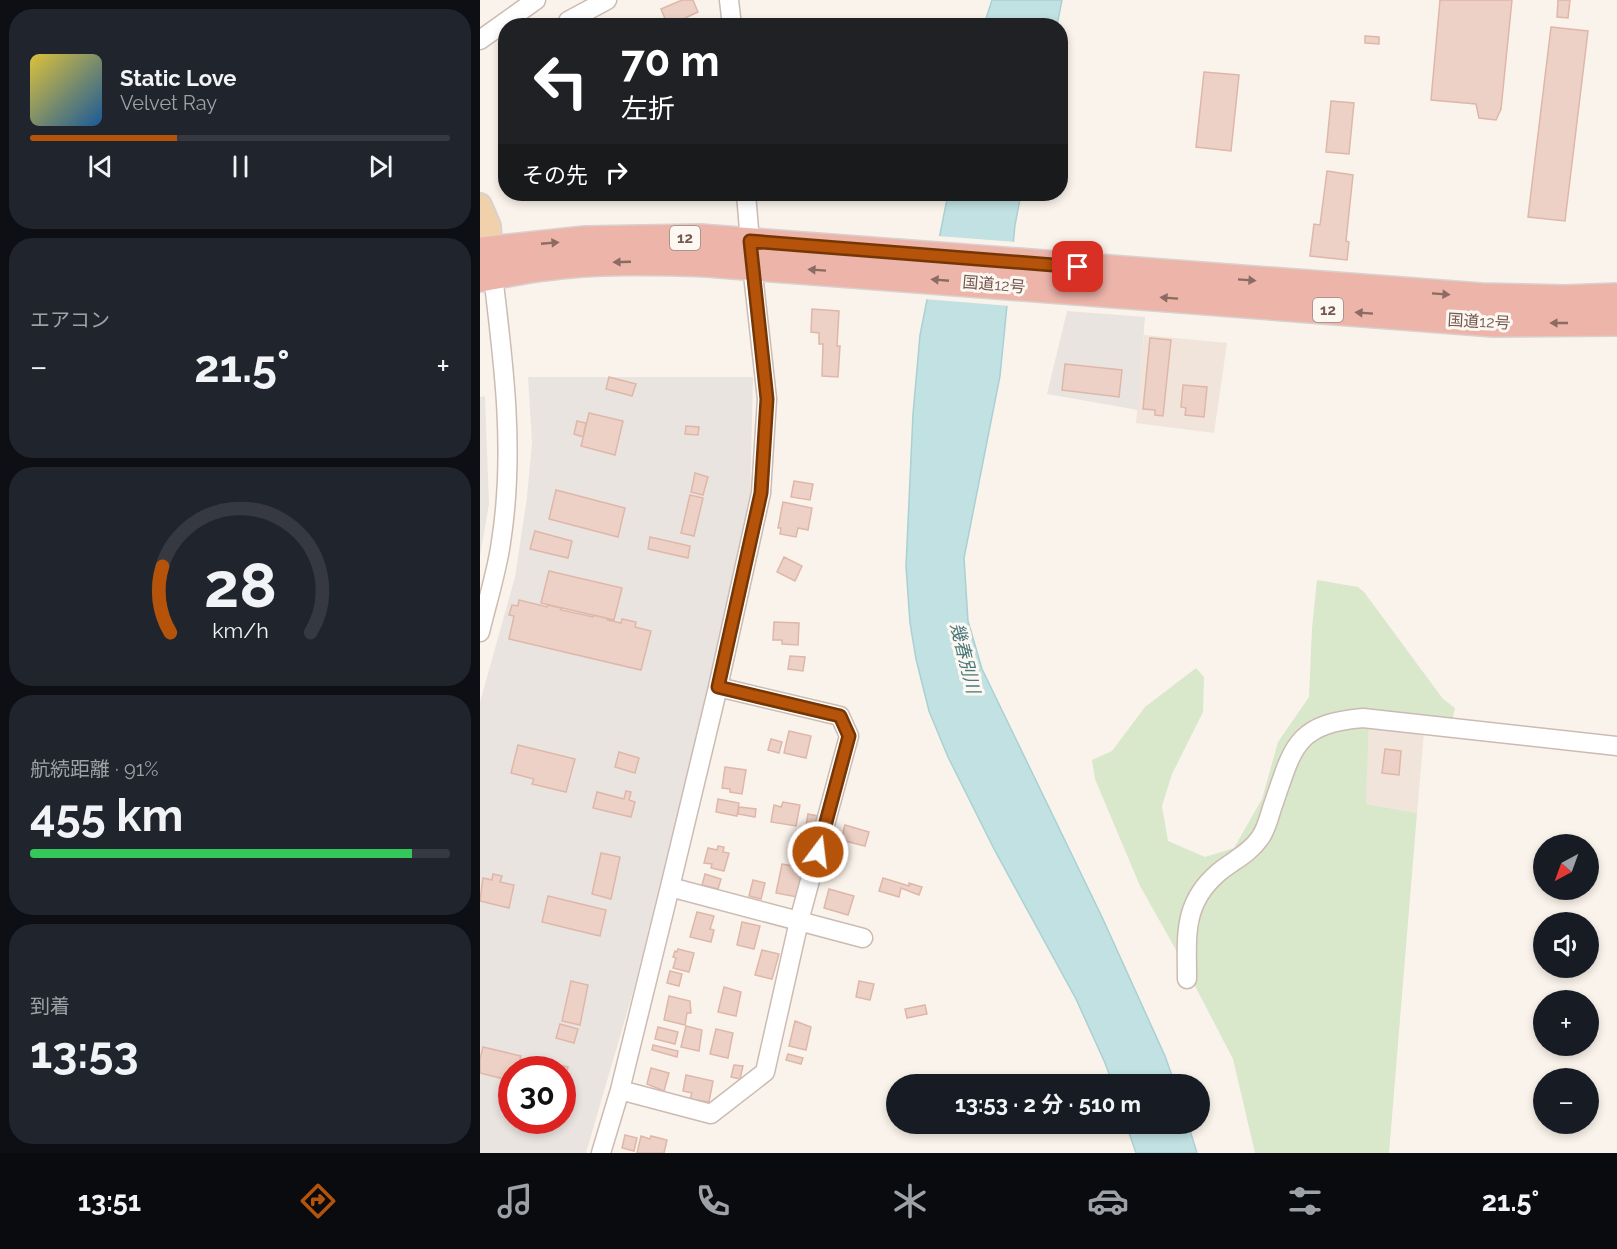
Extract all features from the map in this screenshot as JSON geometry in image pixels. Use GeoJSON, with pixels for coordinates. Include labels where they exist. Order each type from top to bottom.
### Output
{"type":"FeatureCollection","features":[{"type":"Feature","properties":{"kind":"highway","name":"国道12号"},"geometry":{"type":"LineString","coordinates":[[485,262],[544,267],[751,253],[1041,276],[1494,323],[1617,322]]}},
{"type":"Feature","properties":{"kind":"highway","name":"国道12号"},"geometry":{"type":"LineString","coordinates":[[1041,276],[1481,297],[1617,297]]}},
{"type":"Feature","properties":{"kind":"main road"},"geometry":{"type":"LineString","coordinates":[[480,206],[489,225],[485,262]]}},
{"type":"Feature","properties":{"kind":"street"},"geometry":{"type":"LineString","coordinates":[[511,18],[536,0]]}},
{"type":"Feature","properties":{"kind":"street"},"geometry":{"type":"LineString","coordinates":[[574,18],[607,0]]}},
{"type":"Feature","properties":{"kind":"street"},"geometry":{"type":"LineString","coordinates":[[729,0],[731,18]]}},
{"type":"Feature","properties":{"kind":"street"},"geometry":{"type":"LineString","coordinates":[[480,40],[498,27]]}},
{"type":"Feature","properties":{"kind":"street"},"geometry":{"type":"LineString","coordinates":[[601,1153],[620,1090],[670,886],[718,687],[761,493],[767,399],[747,201]]}},
{"type":"Feature","properties":{"kind":"street"},"geometry":{"type":"LineString","coordinates":[[480,632],[501,543],[508,479],[508,415],[485,262]]}},
{"type":"Feature","properties":{"kind":"street"},"geometry":{"type":"LineString","coordinates":[[620,1090],[711,1114],[765,1072],[799,921],[849,736],[840,716],[718,687]]}},
{"type":"Feature","properties":{"kind":"street"},"geometry":{"type":"LineString","coordinates":[[1187,979],[1186,935],[1192,908],[1199,895],[1218,872],[1246,853],[1260,838],[1292,753],[1301,740],[1316,729],[1338,720],[1364,718],[1617,746]]}},
{"type":"Feature","properties":{"kind":"street"},"geometry":{"type":"LineString","coordinates":[[670,886],[863,938]]}},
{"type":"Feature","properties":{"kind":"shaded area"},"geometry":{"type":"Polygon","coordinates":[[[1067,311],[1145,317],[1138,410],[1047,394],[1067,311]]]}},
{"type":"Feature","properties":{"kind":"shaded area"},"geometry":{"type":"Polygon","coordinates":[[[1144,335],[1227,343],[1214,433],[1136,423],[1144,335]]]}},
{"type":"Feature","properties":{"kind":"shaded area"},"geometry":{"type":"Polygon","coordinates":[[[528,377],[753,377],[750,501],[685,787],[633,992],[586,1153],[480,1153],[480,702],[515,577],[527,497],[532,442],[528,377]]]}},
{"type":"Feature","properties":{"kind":"shaded area"},"geometry":{"type":"Polygon","coordinates":[[[485,396],[489,504],[480,556],[480,397],[485,396]]]}},
{"type":"Feature","properties":{"kind":"shaded area"},"geometry":{"type":"Polygon","coordinates":[[[1368,724],[1424,732],[1417,813],[1366,804],[1368,724]]]}},
{"type":"Feature","properties":{"kind":"green space"},"geometry":{"type":"Polygon","coordinates":[[[1317,580],[1358,587],[1364,592],[1443,699],[1455,708],[1452,721],[1369,713],[1366,804],[1417,813],[1389,1153],[1255,1153],[1233,1059],[1140,886],[1095,779],[1092,760],[1112,751],[1145,707],[1196,668],[1204,677],[1203,712],[1172,774],[1162,806],[1168,841],[1205,857],[1234,848],[1262,799],[1278,742],[1309,697],[1317,580]]]}},
{"type":"Feature","properties":{"kind":"water"},"geometry":{"type":"Polygon","coordinates":[[[992,0],[1062,0],[1058,18],[986,18],[992,0]]]}},
{"type":"Feature","properties":{"kind":"water","name":"幾春別川"},"geometry":{"type":"Polygon","coordinates":[[[947,201],[1020,201],[1015,225],[1000,376],[964,558],[968,621],[982,669],[1102,917],[1171,1074],[1109,1074],[1076,999],[994,849],[948,757],[929,711],[910,623],[906,566],[913,414],[920,335],[947,201]]]}},
{"type":"Feature","properties":{"kind":"water"},"geometry":{"type":"Polygon","coordinates":[[[1129,1134],[1191,1134],[1197,1153],[1136,1153],[1129,1134]]]}},
{"type":"Feature","properties":{"kind":"pier"},"geometry":{"type":"Polygon","coordinates":[[[938,236],[1016,242],[1010,306],[924,299],[938,236]]]}},
{"type":"Feature","properties":{"kind":"building"},"geometry":{"type":"Polygon","coordinates":[[[682,0],[693,0],[698,12],[685,18],[665,18],[661,9],[682,0]]]}},
{"type":"Feature","properties":{"kind":"building"},"geometry":{"type":"Polygon","coordinates":[[[1440,0],[1512,0],[1501,109],[1496,120],[1479,118],[1476,104],[1431,100],[1440,0]]]}},
{"type":"Feature","properties":{"kind":"building"},"geometry":{"type":"Polygon","coordinates":[[[1558,0],[1570,0],[1568,18],[1557,17],[1558,0]]]}},
{"type":"Feature","properties":{"kind":"building"},"geometry":{"type":"Polygon","coordinates":[[[1551,27],[1588,31],[1565,221],[1528,217],[1551,27]]]}},
{"type":"Feature","properties":{"kind":"building"},"geometry":{"type":"Polygon","coordinates":[[[1365,36],[1379,37],[1379,44],[1365,43],[1365,36]]]}},
{"type":"Feature","properties":{"kind":"building"},"geometry":{"type":"Polygon","coordinates":[[[1204,72],[1239,75],[1231,151],[1196,147],[1204,72]]]}},
{"type":"Feature","properties":{"kind":"building"},"geometry":{"type":"Polygon","coordinates":[[[1331,101],[1354,103],[1349,154],[1326,152],[1331,101]]]}},
{"type":"Feature","properties":{"kind":"building"},"geometry":{"type":"Polygon","coordinates":[[[1327,171],[1353,175],[1346,241],[1349,242],[1347,260],[1310,256],[1314,224],[1320,225],[1327,171]]]}},
{"type":"Feature","properties":{"kind":"building"},"geometry":{"type":"Polygon","coordinates":[[[812,309],[839,311],[838,377],[822,376],[823,344],[819,344],[819,333],[811,332],[812,309]]]}},
{"type":"Feature","properties":{"kind":"building"},"geometry":{"type":"Polygon","coordinates":[[[1150,338],[1171,340],[1163,416],[1155,415],[1155,410],[1143,409],[1150,338]]]}},
{"type":"Feature","properties":{"kind":"building"},"geometry":{"type":"Polygon","coordinates":[[[1065,364],[1122,370],[1119,397],[1062,390],[1065,364]]]}},
{"type":"Feature","properties":{"kind":"building"},"geometry":{"type":"Polygon","coordinates":[[[609,377],[636,384],[632,396],[606,389],[609,377]]]}},
{"type":"Feature","properties":{"kind":"building"},"geometry":{"type":"Polygon","coordinates":[[[1183,385],[1207,387],[1204,417],[1185,415],[1186,408],[1181,407],[1183,385]]]}},
{"type":"Feature","properties":{"kind":"building"},"geometry":{"type":"Polygon","coordinates":[[[589,413],[623,421],[615,455],[581,446],[589,413]]]}},
{"type":"Feature","properties":{"kind":"building"},"geometry":{"type":"Polygon","coordinates":[[[577,421],[586,423],[583,437],[574,434],[577,421]]]}},
{"type":"Feature","properties":{"kind":"building"},"geometry":{"type":"Polygon","coordinates":[[[686,426],[699,427],[698,435],[685,434],[686,426]]]}},
{"type":"Feature","properties":{"kind":"building"},"geometry":{"type":"Polygon","coordinates":[[[695,473],[708,477],[703,495],[691,492],[695,473]]]}},
{"type":"Feature","properties":{"kind":"building"},"geometry":{"type":"Polygon","coordinates":[[[794,481],[813,484],[810,500],[791,497],[794,481]]]}},
{"type":"Feature","properties":{"kind":"building"},"geometry":{"type":"Polygon","coordinates":[[[556,490],[625,508],[618,537],[549,519],[556,490]]]}},
{"type":"Feature","properties":{"kind":"building"},"geometry":{"type":"Polygon","coordinates":[[[690,495],[703,498],[694,536],[681,533],[690,495]]]}},
{"type":"Feature","properties":{"kind":"building"},"geometry":{"type":"Polygon","coordinates":[[[783,502],[812,508],[808,530],[798,528],[796,537],[780,534],[781,528],[778,528],[783,502]]]}},
{"type":"Feature","properties":{"kind":"building"},"geometry":{"type":"Polygon","coordinates":[[[535,531],[572,541],[568,558],[530,549],[535,531]]]}},
{"type":"Feature","properties":{"kind":"building"},"geometry":{"type":"Polygon","coordinates":[[[650,537],[690,546],[688,558],[648,549],[650,537]]]}},
{"type":"Feature","properties":{"kind":"building"},"geometry":{"type":"Polygon","coordinates":[[[784,557],[802,566],[795,581],[777,572],[784,557]]]}},
{"type":"Feature","properties":{"kind":"building"},"geometry":{"type":"Polygon","coordinates":[[[549,571],[622,588],[614,620],[541,603],[549,571]]]}},
{"type":"Feature","properties":{"kind":"building"},"geometry":{"type":"Polygon","coordinates":[[[519,600],[593,617],[594,615],[621,623],[622,619],[636,622],[635,627],[651,631],[641,670],[509,639],[514,616],[509,615],[512,605],[518,606],[519,600]]]}},
{"type":"Feature","properties":{"kind":"building"},"geometry":{"type":"Polygon","coordinates":[[[774,622],[799,623],[798,645],[782,644],[782,640],[773,640],[774,622]]]}},
{"type":"Feature","properties":{"kind":"building"},"geometry":{"type":"Polygon","coordinates":[[[790,656],[805,657],[803,671],[788,669],[790,656]]]}},
{"type":"Feature","properties":{"kind":"building"},"geometry":{"type":"Polygon","coordinates":[[[789,731],[811,736],[806,758],[784,753],[789,731]]]}},
{"type":"Feature","properties":{"kind":"building"},"geometry":{"type":"Polygon","coordinates":[[[771,739],[782,742],[779,753],[768,750],[771,739]]]}},
{"type":"Feature","properties":{"kind":"building"},"geometry":{"type":"Polygon","coordinates":[[[518,745],[575,759],[566,792],[532,784],[534,779],[511,773],[518,745]]]}},
{"type":"Feature","properties":{"kind":"building"},"geometry":{"type":"Polygon","coordinates":[[[1385,749],[1401,751],[1399,775],[1382,773],[1385,749]]]}},
{"type":"Feature","properties":{"kind":"building"},"geometry":{"type":"Polygon","coordinates":[[[619,752],[639,758],[635,773],[615,767],[619,752]]]}},
{"type":"Feature","properties":{"kind":"building"},"geometry":{"type":"Polygon","coordinates":[[[725,767],[746,770],[742,794],[722,788],[725,767]]]}},
{"type":"Feature","properties":{"kind":"building"},"geometry":{"type":"Polygon","coordinates":[[[626,791],[631,792],[629,800],[635,802],[631,817],[593,808],[597,792],[624,799],[626,791]]]}},
{"type":"Feature","properties":{"kind":"building"},"geometry":{"type":"Polygon","coordinates":[[[718,799],[739,803],[737,816],[716,812],[718,799]]]}},
{"type":"Feature","properties":{"kind":"building"},"geometry":{"type":"Polygon","coordinates":[[[783,802],[800,805],[796,826],[771,822],[774,805],[781,807],[783,802]]]}},
{"type":"Feature","properties":{"kind":"building"},"geometry":{"type":"Polygon","coordinates":[[[739,807],[756,809],[755,817],[738,814],[739,807]]]}},
{"type":"Feature","properties":{"kind":"building"},"geometry":{"type":"Polygon","coordinates":[[[808,814],[818,816],[815,835],[805,833],[808,814]]]}},
{"type":"Feature","properties":{"kind":"building"},"geometry":{"type":"Polygon","coordinates":[[[845,825],[869,832],[865,846],[841,840],[845,825]]]}},
{"type":"Feature","properties":{"kind":"building"},"geometry":{"type":"Polygon","coordinates":[[[718,846],[724,847],[723,852],[729,853],[724,871],[711,868],[712,864],[704,863],[708,848],[717,850],[718,846]]]}},
{"type":"Feature","properties":{"kind":"building"},"geometry":{"type":"Polygon","coordinates":[[[601,853],[620,857],[611,899],[592,894],[601,853]]]}},
{"type":"Feature","properties":{"kind":"building"},"geometry":{"type":"Polygon","coordinates":[[[782,864],[804,868],[797,897],[776,893],[782,864]]]}},
{"type":"Feature","properties":{"kind":"building"},"geometry":{"type":"Polygon","coordinates":[[[493,874],[502,876],[500,882],[514,885],[509,908],[480,901],[483,878],[492,880],[493,874]]]}},
{"type":"Feature","properties":{"kind":"building"},"geometry":{"type":"Polygon","coordinates":[[[705,874],[721,879],[718,889],[702,885],[705,874]]]}},
{"type":"Feature","properties":{"kind":"building"},"geometry":{"type":"Polygon","coordinates":[[[883,878],[909,886],[909,883],[922,887],[919,895],[901,888],[899,897],[879,891],[883,878]]]}},
{"type":"Feature","properties":{"kind":"building"},"geometry":{"type":"Polygon","coordinates":[[[753,880],[765,883],[761,899],[749,896],[753,880]]]}},
{"type":"Feature","properties":{"kind":"building"},"geometry":{"type":"Polygon","coordinates":[[[829,889],[854,896],[848,915],[824,908],[829,889]]]}},
{"type":"Feature","properties":{"kind":"building"},"geometry":{"type":"Polygon","coordinates":[[[548,896],[606,910],[600,936],[542,922],[548,896]]]}},
{"type":"Feature","properties":{"kind":"building"},"geometry":{"type":"Polygon","coordinates":[[[697,912],[714,916],[710,929],[714,930],[711,942],[690,937],[697,912]]]}},
{"type":"Feature","properties":{"kind":"building"},"geometry":{"type":"Polygon","coordinates":[[[742,922],[760,926],[754,949],[737,945],[742,922]]]}},
{"type":"Feature","properties":{"kind":"building"},"geometry":{"type":"Polygon","coordinates":[[[678,949],[694,953],[689,972],[673,968],[676,958],[673,957],[678,949]]]}},
{"type":"Feature","properties":{"kind":"building"},"geometry":{"type":"Polygon","coordinates":[[[762,950],[779,954],[772,979],[755,975],[762,950]]]}},
{"type":"Feature","properties":{"kind":"building"},"geometry":{"type":"Polygon","coordinates":[[[670,971],[682,974],[679,986],[667,983],[670,971]]]}},
{"type":"Feature","properties":{"kind":"building"},"geometry":{"type":"Polygon","coordinates":[[[571,981],[588,985],[580,1025],[562,1021],[571,981]]]}},
{"type":"Feature","properties":{"kind":"building"},"geometry":{"type":"Polygon","coordinates":[[[859,981],[874,984],[870,1000],[856,997],[859,981]]]}},
{"type":"Feature","properties":{"kind":"building"},"geometry":{"type":"Polygon","coordinates":[[[724,987],[741,992],[736,1016],[718,1012],[724,987]]]}},
{"type":"Feature","properties":{"kind":"building"},"geometry":{"type":"Polygon","coordinates":[[[669,996],[690,1001],[691,1013],[687,1013],[685,1025],[664,1020],[669,996]]]}},
{"type":"Feature","properties":{"kind":"building"},"geometry":{"type":"Polygon","coordinates":[[[925,1005],[927,1014],[907,1018],[905,1009],[925,1005]]]}},
{"type":"Feature","properties":{"kind":"building"},"geometry":{"type":"Polygon","coordinates":[[[795,1021],[811,1027],[806,1050],[789,1046],[795,1021]]]}},
{"type":"Feature","properties":{"kind":"building"},"geometry":{"type":"Polygon","coordinates":[[[560,1024],[578,1029],[574,1043],[556,1038],[560,1024]]]}},
{"type":"Feature","properties":{"kind":"building"},"geometry":{"type":"Polygon","coordinates":[[[686,1026],[702,1030],[699,1051],[681,1047],[686,1026]]]}},
{"type":"Feature","properties":{"kind":"building"},"geometry":{"type":"Polygon","coordinates":[[[658,1027],[678,1032],[675,1044],[655,1039],[658,1027]]]}},
{"type":"Feature","properties":{"kind":"building"},"geometry":{"type":"Polygon","coordinates":[[[716,1029],[733,1033],[728,1058],[710,1054],[716,1029]]]}},
{"type":"Feature","properties":{"kind":"building"},"geometry":{"type":"Polygon","coordinates":[[[653,1045],[678,1051],[677,1057],[652,1050],[653,1045]]]}},
{"type":"Feature","properties":{"kind":"building"},"geometry":{"type":"Polygon","coordinates":[[[483,1047],[521,1056],[498,1056],[498,1078],[480,1073],[483,1047]]]}},
{"type":"Feature","properties":{"kind":"building"},"geometry":{"type":"Polygon","coordinates":[[[788,1054],[803,1058],[801,1064],[786,1060],[788,1054]]]}},
{"type":"Feature","properties":{"kind":"building"},"geometry":{"type":"Polygon","coordinates":[[[734,1065],[743,1066],[740,1079],[731,1077],[734,1065]]]}},
{"type":"Feature","properties":{"kind":"building"},"geometry":{"type":"Polygon","coordinates":[[[651,1068],[669,1073],[664,1091],[647,1084],[651,1068]]]}},
{"type":"Feature","properties":{"kind":"building"},"geometry":{"type":"Polygon","coordinates":[[[686,1075],[713,1081],[709,1102],[690,1099],[692,1093],[683,1091],[686,1075]]]}},
{"type":"Feature","properties":{"kind":"building"},"geometry":{"type":"Polygon","coordinates":[[[625,1135],[637,1138],[634,1151],[622,1148],[625,1135]]]}},
{"type":"Feature","properties":{"kind":"building"},"geometry":{"type":"Polygon","coordinates":[[[641,1136],[667,1140],[664,1153],[637,1153],[641,1136]]]}},
{"type":"Feature","properties":{"kind":"route"},"geometry":{"type":"LineString","coordinates":[[818,852],[849,736],[840,716],[718,687],[761,493],[767,399],[750,241],[1078,267]]}}]}
